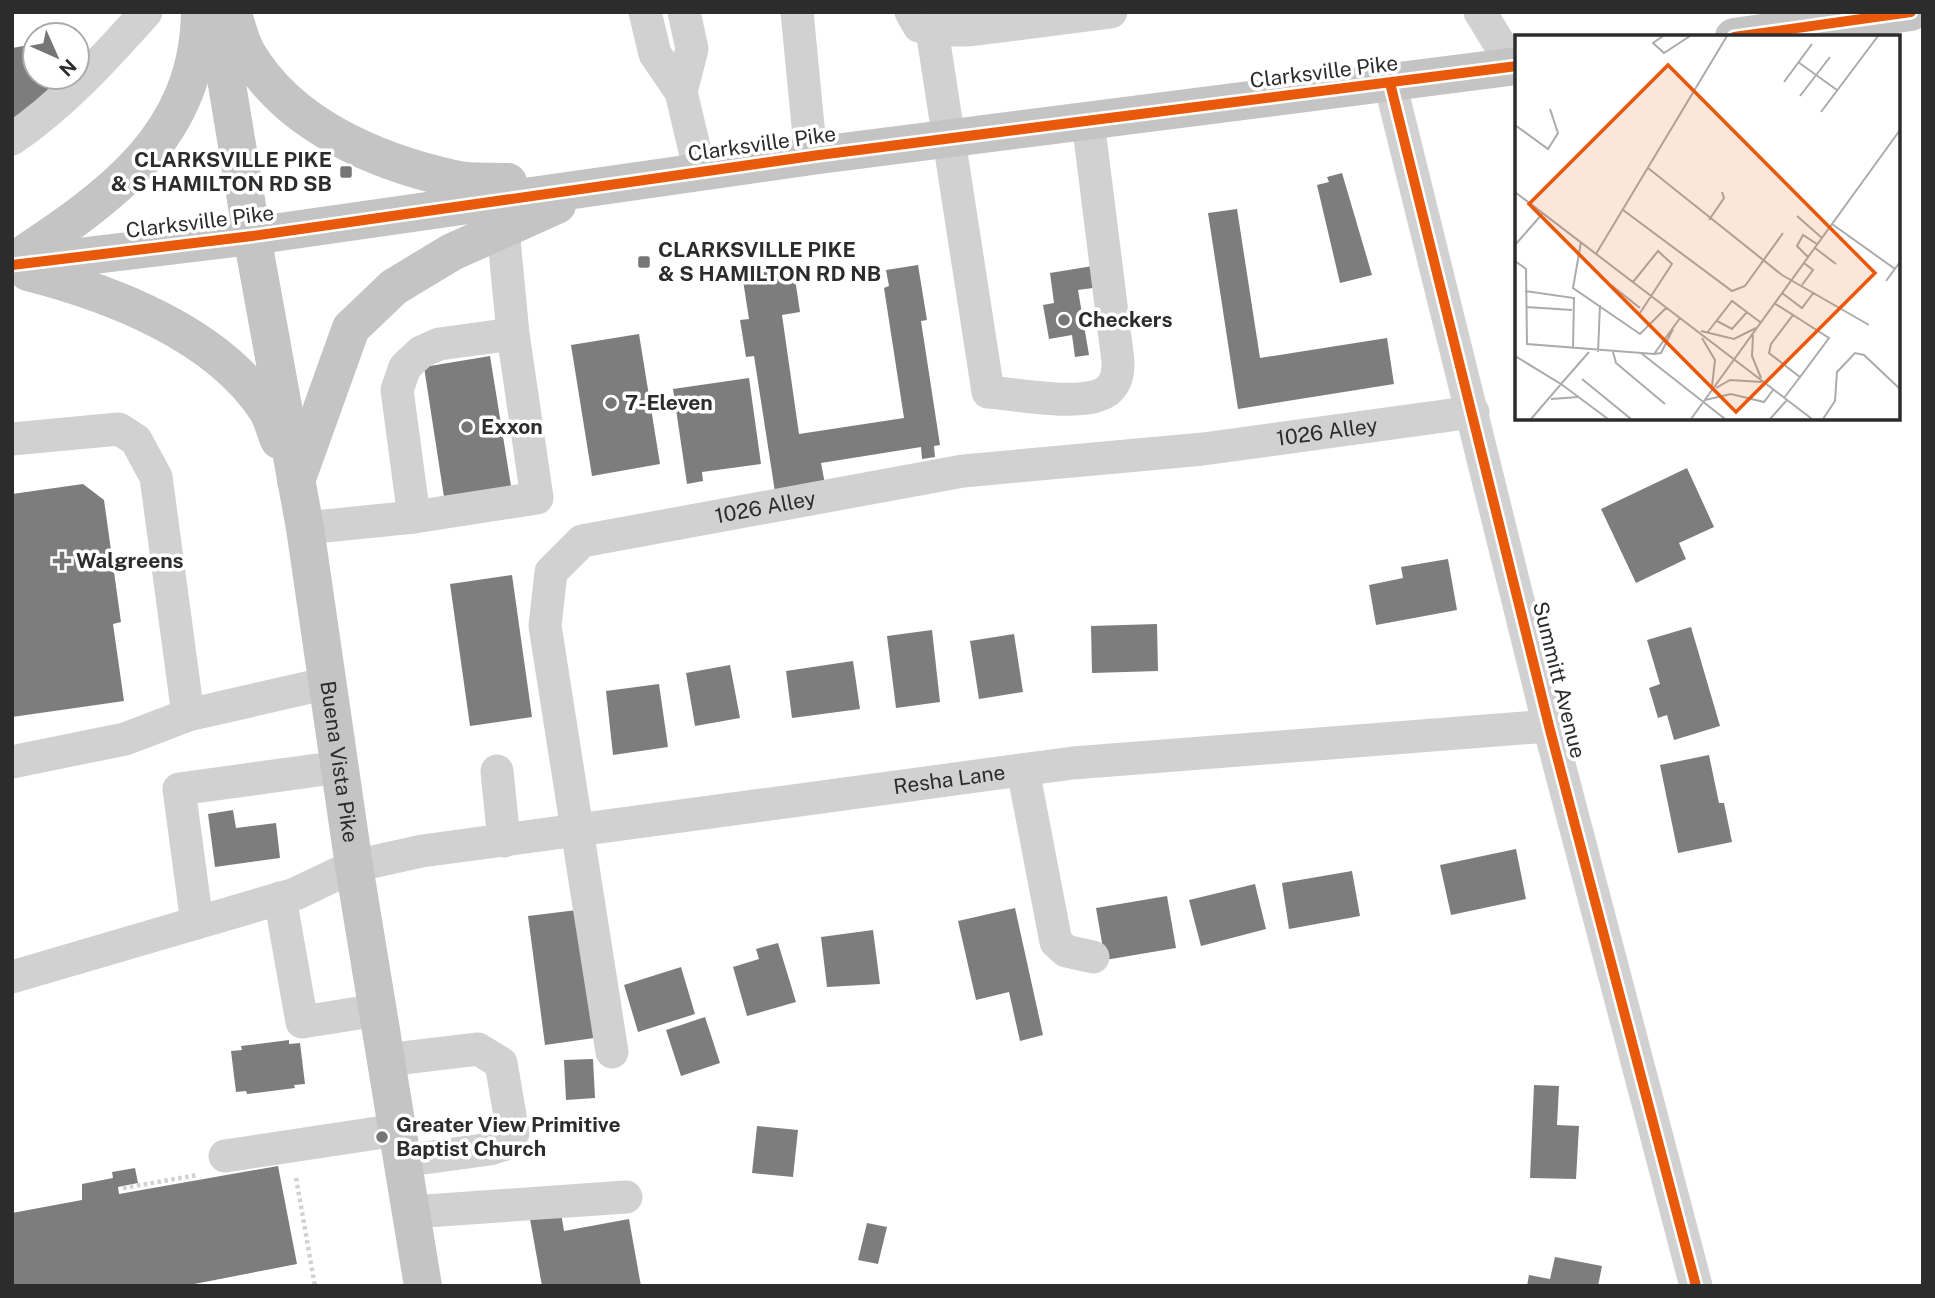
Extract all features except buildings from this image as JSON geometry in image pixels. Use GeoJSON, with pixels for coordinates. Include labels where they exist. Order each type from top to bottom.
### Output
{"type":"FeatureCollection","features":[{"type":"Feature","properties":{"kind":"main road"},"geometry":{"type":"LineString","coordinates":[[12,265],[94,207],[137,165],[176,117],[200,47],[200,12]]}},
{"type":"Feature","properties":{"kind":"main road","name":"Buena Vista Pike"},"geometry":{"type":"LineString","coordinates":[[215,12],[305,528],[354,866],[423,1286]]}},
{"type":"Feature","properties":{"kind":"main road"},"geometry":{"type":"LineString","coordinates":[[232,12],[247,53],[288,103],[339,138],[397,162],[456,180],[598,187]]}},
{"type":"Feature","properties":{"kind":"main road"},"geometry":{"type":"LineString","coordinates":[[1744,35],[1828,18],[1912,12]]}},
{"type":"Feature","properties":{"kind":"main road","name":"Clarksville Pike"},"geometry":{"type":"LineString","coordinates":[[12,265],[252,236],[811,157],[1515,66]]}},
{"type":"Feature","properties":{"kind":"main road"},"geometry":{"type":"LineString","coordinates":[[296,482],[351,328],[394,287],[452,252],[598,187]]}},
{"type":"Feature","properties":{"kind":"main road"},"geometry":{"type":"LineString","coordinates":[[12,265],[83,286],[136,306],[222,362],[267,410],[296,482]]}},
{"type":"Feature","properties":{"kind":"street"},"geometry":{"type":"LineString","coordinates":[[12,139],[37,121],[104,59],[146,12]]}},
{"type":"Feature","properties":{"kind":"street"},"geometry":{"type":"LineString","coordinates":[[645,12],[655,54],[681,92],[700,172]]}},
{"type":"Feature","properties":{"kind":"street"},"geometry":{"type":"LineString","coordinates":[[681,92],[692,48],[684,12]]}},
{"type":"Feature","properties":{"kind":"street"},"geometry":{"type":"LineString","coordinates":[[797,12],[811,157]]}},
{"type":"Feature","properties":{"kind":"street"},"geometry":{"type":"LineString","coordinates":[[1087,121],[1118,361],[1114,384],[1107,391],[1080,399],[988,392],[949,139],[922,21],[970,30],[1111,12]]}},
{"type":"Feature","properties":{"kind":"street"},"geometry":{"type":"LineString","coordinates":[[1480,12],[1515,66]]}},
{"type":"Feature","properties":{"kind":"street","name":"Summitt Avenue"},"geometry":{"type":"LineString","coordinates":[[1390,83],[1549,726],[1696,1286]]}},
{"type":"Feature","properties":{"kind":"street"},"geometry":{"type":"LineString","coordinates":[[305,528],[414,517],[537,498],[513,334],[503,229]]}},
{"type":"Feature","properties":{"kind":"street"},"geometry":{"type":"LineString","coordinates":[[414,517],[397,390],[405,367],[421,352],[439,344],[513,334]]}},
{"type":"Feature","properties":{"kind":"street","name":"1026 Alley"},"geometry":{"type":"LineString","coordinates":[[612,1052],[545,626],[551,572],[582,541],[963,471],[1203,449],[1473,412]]}},
{"type":"Feature","properties":{"kind":"street"},"geometry":{"type":"LineString","coordinates":[[12,439],[119,429],[136,440],[156,477],[188,715]]}},
{"type":"Feature","properties":{"kind":"street"},"geometry":{"type":"LineString","coordinates":[[12,762],[125,739],[188,715],[328,683]]}},
{"type":"Feature","properties":{"kind":"street","name":"Resha Lane"},"geometry":{"type":"LineString","coordinates":[[12,977],[280,898],[354,866],[422,851],[1073,763],[1549,726]]}},
{"type":"Feature","properties":{"kind":"street"},"geometry":{"type":"LineString","coordinates":[[197,923],[179,789],[340,767]]}},
{"type":"Feature","properties":{"kind":"street"},"geometry":{"type":"LineString","coordinates":[[1023,770],[1056,942],[1066,951],[1093,957]]}},
{"type":"Feature","properties":{"kind":"street"},"geometry":{"type":"LineString","coordinates":[[497,771],[504,841]]}},
{"type":"Feature","properties":{"kind":"street"},"geometry":{"type":"LineString","coordinates":[[280,898],[302,1022],[378,1010]]}},
{"type":"Feature","properties":{"kind":"street"},"geometry":{"type":"LineString","coordinates":[[214,1165],[400,1145],[506,1144],[513,1133],[501,1063],[488,1053],[478,1049],[386,1060]]}},
{"type":"Feature","properties":{"kind":"street"},"geometry":{"type":"LineString","coordinates":[[412,1212],[626,1197]]}},
{"type":"Feature","properties":{"kind":"path"},"geometry":{"type":"LineString","coordinates":[[123,1188],[214,1165]]}},
{"type":"Feature","properties":{"kind":"path"},"geometry":{"type":"LineString","coordinates":[[295,1171],[315,1286]]}},
{"type":"Feature","properties":{"kind":"cycle path"},"geometry":{"type":"LineString","coordinates":[[1748,35],[1911,12]]}},
{"type":"Feature","properties":{"kind":"cycle path"},"geometry":{"type":"LineString","coordinates":[[12,265],[252,236],[819,155],[1515,66]]}},
{"type":"Feature","properties":{"kind":"cycle path"},"geometry":{"type":"LineString","coordinates":[[1390,83],[1549,726],[1696,1286]]}},
{"type":"Feature","properties":{"kind":"place","name":"CLARKSVILLE PIKE & S HAMILTON RD SB"},"geometry":{"type":"Point","coordinates":[346,172]}},
{"type":"Feature","properties":{"kind":"place","name":"CLARKSVILLE PIKE & S HAMILTON RD NB"},"geometry":{"type":"Point","coordinates":[644,262]}},
{"type":"Feature","properties":{"kind":"place","name":"Checkers"},"geometry":{"type":"Point","coordinates":[1064,320]}},
{"type":"Feature","properties":{"kind":"place","name":"7-Eleven"},"geometry":{"type":"Point","coordinates":[611,403]}},
{"type":"Feature","properties":{"kind":"place","name":"Exxon"},"geometry":{"type":"Point","coordinates":[467,427]}},
{"type":"Feature","properties":{"kind":"place","name":"Walgreens"},"geometry":{"type":"Point","coordinates":[62,561]}},
{"type":"Feature","properties":{"kind":"place","name":"Greater View Primitive Baptist Church"},"geometry":{"type":"Point","coordinates":[382,1137]}}]}
